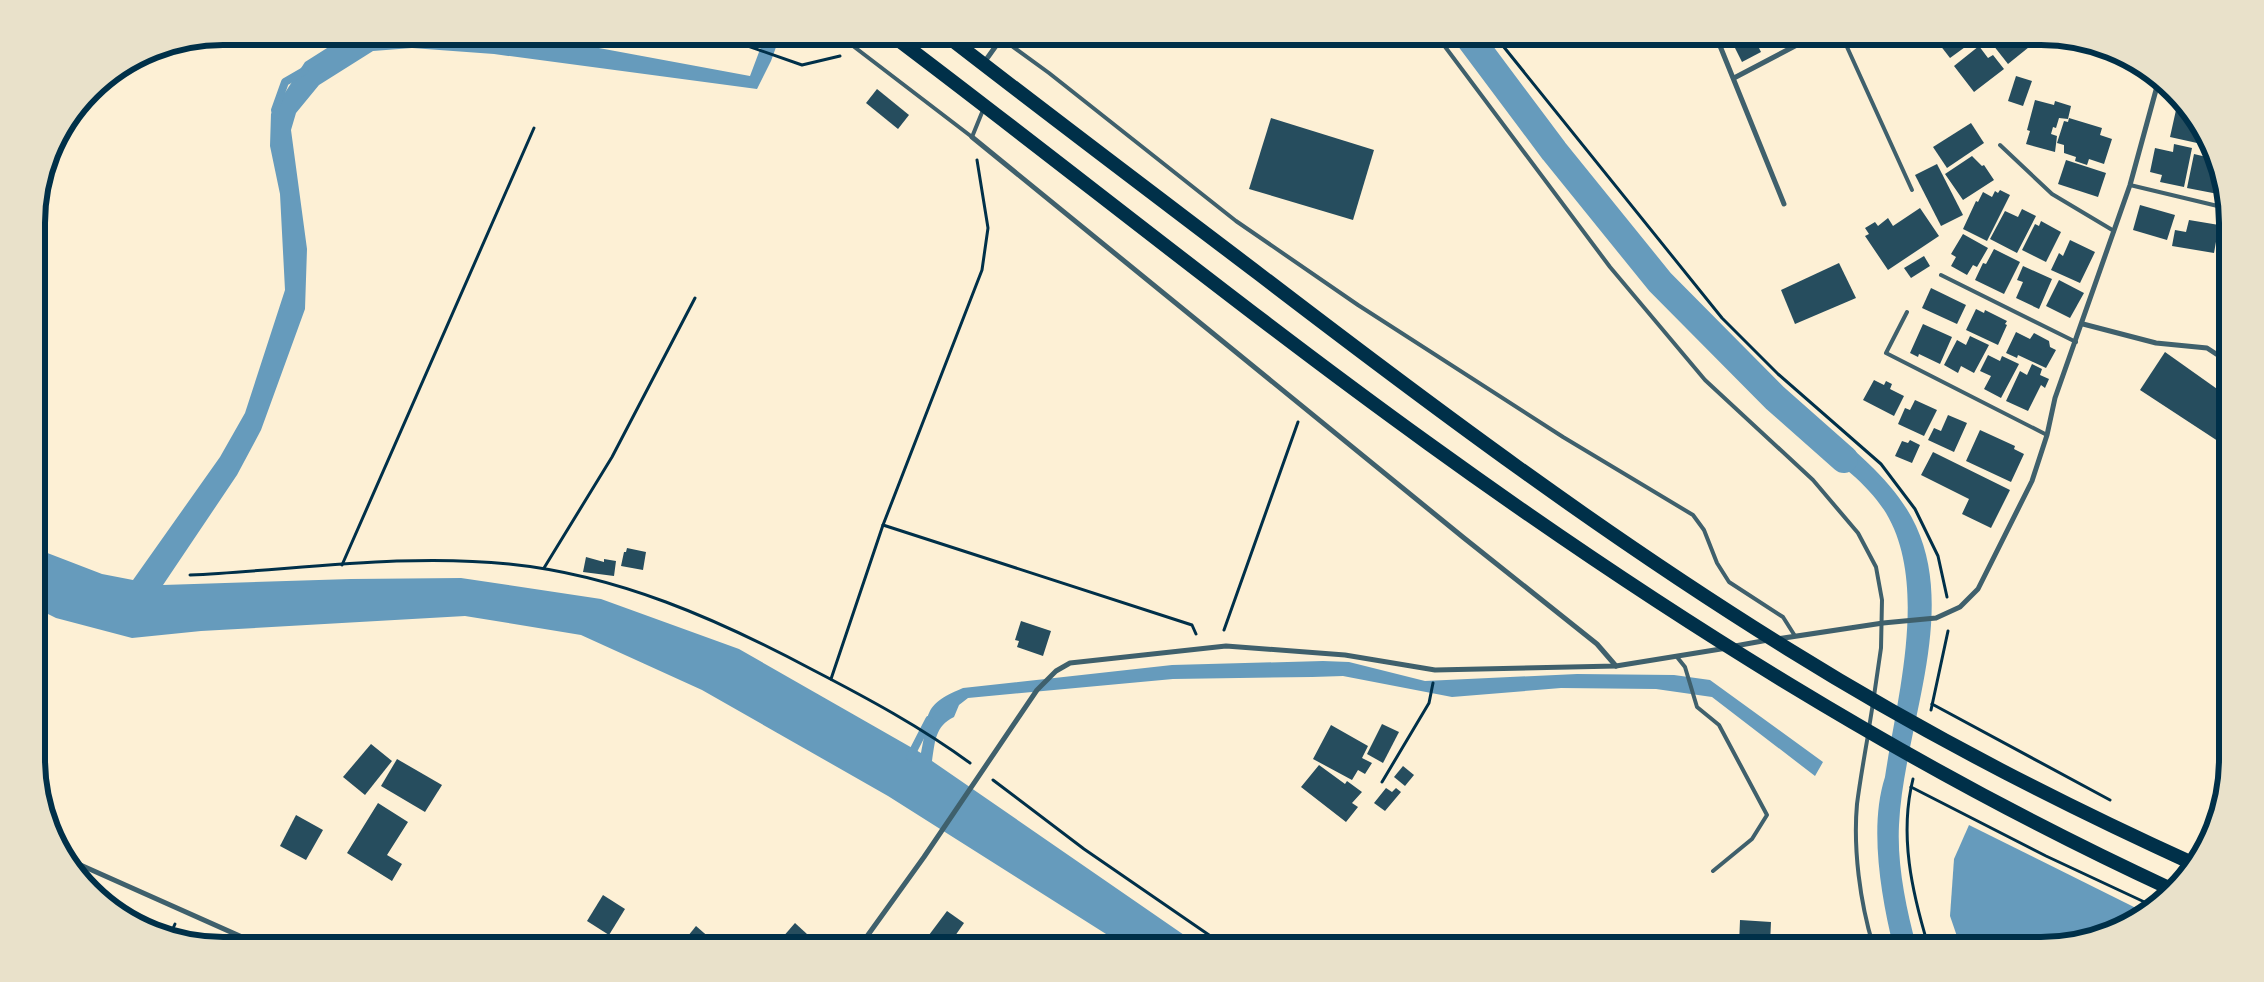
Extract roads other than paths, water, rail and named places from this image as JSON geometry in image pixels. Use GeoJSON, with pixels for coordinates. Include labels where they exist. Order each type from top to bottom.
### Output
{"type":"FeatureCollection","features":[{"type":"Feature","properties":{"kind":"highway"},"geometry":{"type":"LineString","coordinates":[[905,45],[1292,343],[1545,527],[1784,682],[1940,773],[2099,856],[2165,886]]}},
{"type":"Feature","properties":{"kind":"highway"},"geometry":{"type":"LineString","coordinates":[[958,45],[1364,354],[1568,502],[1686,582],[1790,651],[1946,741],[2054,797],[2187,861]]}},
{"type":"Feature","properties":{"kind":"street"},"geometry":{"type":"LineString","coordinates":[[983,65],[996,45]]}},
{"type":"Feature","properties":{"kind":"street"},"geometry":{"type":"LineString","coordinates":[[1720,45],[1784,204]]}},
{"type":"Feature","properties":{"kind":"street"},"geometry":{"type":"LineString","coordinates":[[1734,78],[1797,45]]}},
{"type":"Feature","properties":{"kind":"street"},"geometry":{"type":"LineString","coordinates":[[866,937],[924,857],[1031,699],[1056,672],[1070,663],[1221,646],[1345,655],[1435,670],[1616,666],[1796,636],[1883,623],[1936,618],[1960,607],[1978,589],[2032,481],[2055,398],[2083,324],[2130,185],[2157,88]]}},
{"type":"Feature","properties":{"kind":"street"},"geometry":{"type":"LineString","coordinates":[[972,137],[1597,644],[1616,666]]}},
{"type":"Feature","properties":{"kind":"street"},"geometry":{"type":"LineString","coordinates":[[2083,324],[2156,343],[2207,348],[2219,356]]}},
{"type":"Feature","properties":{"kind":"street"},"geometry":{"type":"LineString","coordinates":[[80,865],[242,937]]}},
{"type":"Feature","properties":{"kind":"lane"},"geometry":{"type":"LineString","coordinates":[[851,45],[972,137],[985,105]]}},
{"type":"Feature","properties":{"kind":"lane"},"geometry":{"type":"LineString","coordinates":[[1012,45],[1244,227],[1358,305],[1692,515],[1704,530],[1717,563],[1729,582],[1783,617],[1796,636]]}},
{"type":"Feature","properties":{"kind":"lane"},"geometry":{"type":"LineString","coordinates":[[1444,45],[1610,267],[1706,380],[1813,480],[1858,533],[1876,567],[1882,600],[1883,623],[1857,805],[1860,881],[1871,937]]}},
{"type":"Feature","properties":{"kind":"lane"},"geometry":{"type":"LineString","coordinates":[[1846,45],[1912,190]]}},
{"type":"Feature","properties":{"kind":"lane"},"geometry":{"type":"LineString","coordinates":[[2000,145],[2052,194],[2114,231]]}},
{"type":"Feature","properties":{"kind":"lane"},"geometry":{"type":"LineString","coordinates":[[2130,185],[2218,206]]}},
{"type":"Feature","properties":{"kind":"lane"},"geometry":{"type":"LineString","coordinates":[[1941,275],[2076,342]]}},
{"type":"Feature","properties":{"kind":"lane"},"geometry":{"type":"LineString","coordinates":[[1907,312],[1886,352],[2046,435]]}},
{"type":"Feature","properties":{"kind":"lane"},"geometry":{"type":"LineString","coordinates":[[1677,657],[1685,667],[1697,707],[1719,725],[1768,815],[1752,839],[1713,871]]}},
{"type":"Feature","properties":{"kind":"water"},"geometry":{"type":"Polygon","coordinates":[[[332,45],[583,45],[750,76],[762,45],[777,45],[757,89],[494,54],[412,48],[373,51],[319,85],[296,113],[291,130],[307,249],[305,309],[261,430],[237,475],[163,585],[351,579],[461,578],[601,599],[739,649],[921,753],[927,720],[933,706],[949,694],[963,688],[1172,665],[1323,661],[1349,662],[1425,681],[1577,674],[1674,675],[1710,680],[1823,762],[1815,776],[1712,697],[1656,689],[1561,688],[1452,697],[1343,676],[1173,679],[968,698],[959,705],[954,717],[939,730],[932,761],[1187,937],[1111,937],[888,796],[702,690],[581,635],[465,616],[201,631],[132,638],[56,618],[45,612],[45,552],[102,574],[133,580],[220,457],[245,413],[285,290],[280,194],[270,146],[271,114],[305,62],[332,45]]]}},
{"type":"Feature","properties":{"kind":"water"},"geometry":{"type":"Polygon","coordinates":[[[1823,423],[1875,470],[1908,510],[1916,526],[1927,561],[1932,598],[1930,636],[1925,674],[1909,751],[1899,825],[1899,855],[1903,886],[1914,937],[1891,937],[1884,905],[1877,839],[1880,796],[1902,677],[1906,642],[1908,607],[1906,573],[1899,542],[1879,502],[1862,483],[1812,443],[1823,423]]]}},
{"type":"Feature","properties":{"kind":"water"},"geometry":{"type":"Polygon","coordinates":[[[1969,825],[2137,909],[2120,919],[2098,928],[2075,934],[2052,937],[1957,937],[1950,916],[1954,859],[1969,825]]]}},
{"type":"Feature","properties":{"kind":"waterway"},"geometry":{"type":"LineString","coordinates":[[1475,45],[1554,151],[1660,282],[1775,398],[1844,459]]}},
{"type":"Feature","properties":{"kind":"waterway"},"geometry":{"type":"LineString","coordinates":[[276,115],[275,110],[285,82],[304,71]]}},
{"type":"Feature","properties":{"kind":"waterway"},"geometry":{"type":"LineString","coordinates":[[910,757],[929,720]]}}]}
